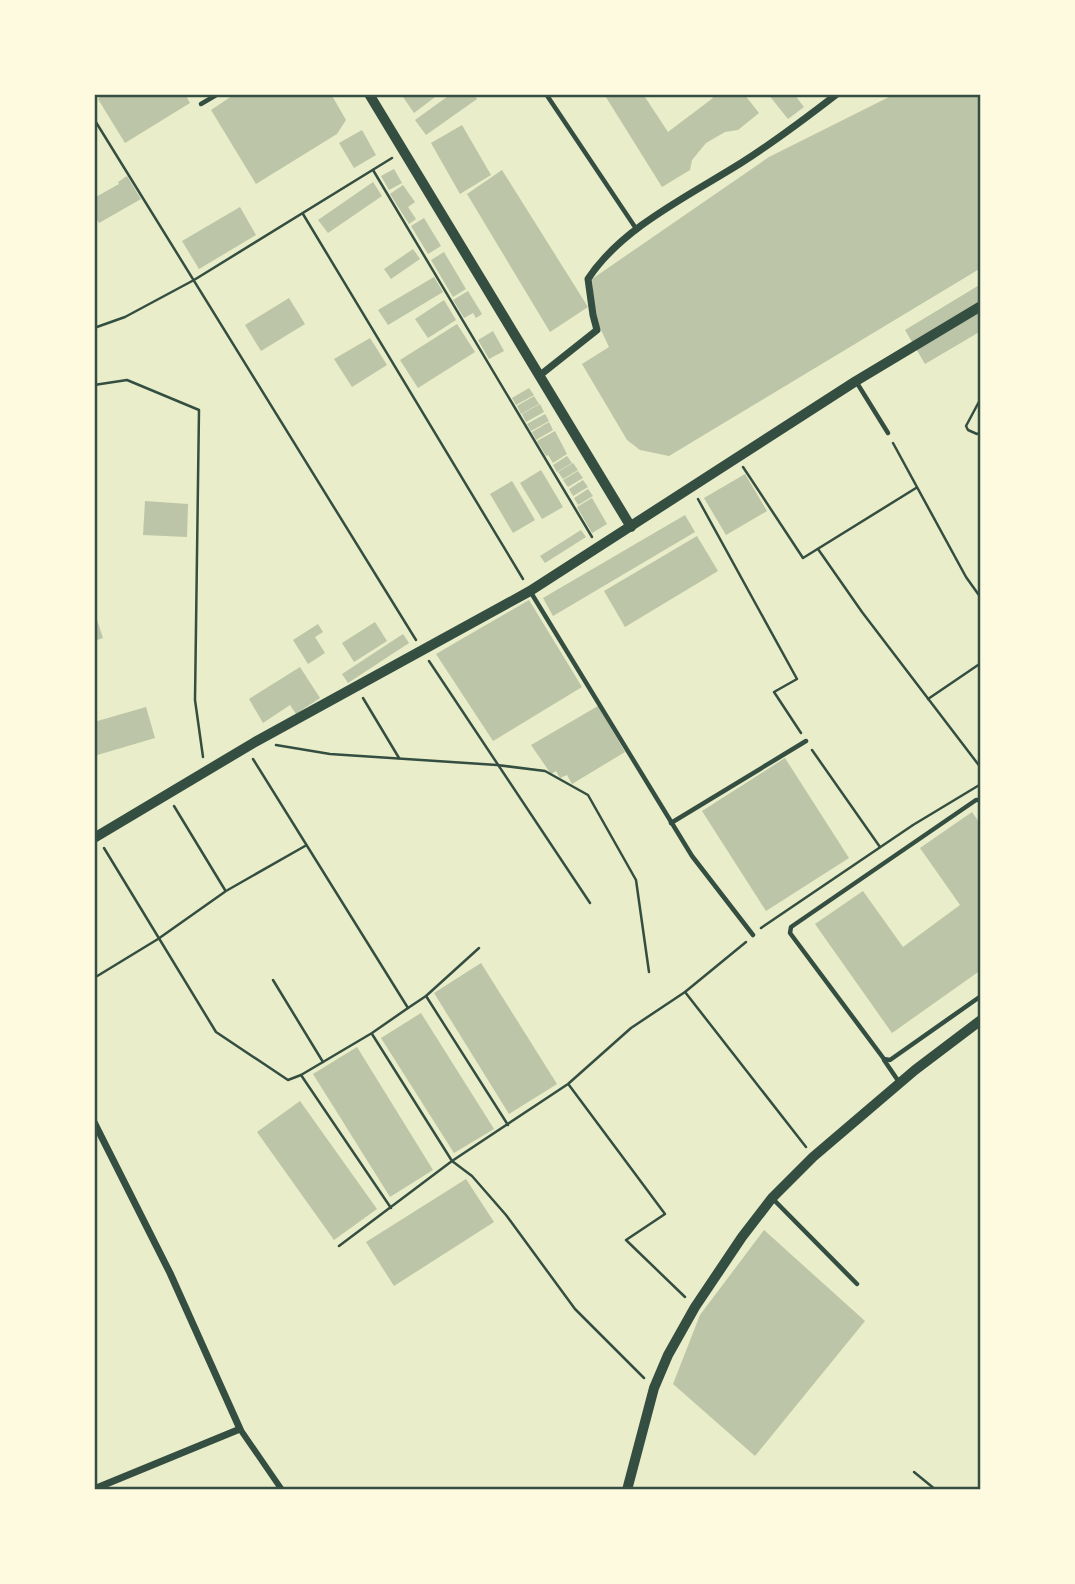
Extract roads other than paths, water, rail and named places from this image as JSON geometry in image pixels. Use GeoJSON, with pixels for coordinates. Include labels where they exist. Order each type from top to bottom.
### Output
{"type":"FeatureCollection","features":[{"type":"Feature","properties":{"kind":"street"},"geometry":{"type":"LineString","coordinates":[[369,94],[631,527]]}},
{"type":"Feature","properties":{"kind":"street"},"geometry":{"type":"LineString","coordinates":[[539,376],[597,330],[588,279],[598,262],[637,230],[744,161],[837,94]]}},
{"type":"Feature","properties":{"kind":"street"},"geometry":{"type":"LineString","coordinates":[[96,837],[251,744],[530,590],[856,381],[981,306]]}},
{"type":"Feature","properties":{"kind":"street"},"geometry":{"type":"LineString","coordinates":[[627,1489],[654,1388],[668,1355],[695,1307],[742,1237],[772,1198],[813,1157],[900,1083],[981,1020]]}},
{"type":"Feature","properties":{"kind":"street"},"geometry":{"type":"LineString","coordinates":[[94,1122],[170,1273],[240,1429],[282,1489]]}},
{"type":"Feature","properties":{"kind":"street"},"geometry":{"type":"LineString","coordinates":[[94,1489],[240,1429]]}},
{"type":"Feature","properties":{"kind":"lane"},"geometry":{"type":"LineString","coordinates":[[201,104],[218,94]]}},
{"type":"Feature","properties":{"kind":"lane"},"geometry":{"type":"LineString","coordinates":[[546,94],[637,230]]}},
{"type":"Feature","properties":{"kind":"lane"},"geometry":{"type":"LineString","coordinates":[[856,381],[888,433]]}},
{"type":"Feature","properties":{"kind":"lane"},"geometry":{"type":"LineString","coordinates":[[530,590],[692,856],[753,935]]}},
{"type":"Feature","properties":{"kind":"lane"},"geometry":{"type":"LineString","coordinates":[[671,823],[806,741]]}},
{"type":"Feature","properties":{"kind":"lane"},"geometry":{"type":"LineString","coordinates":[[900,1083],[790,933],[791,926],[976,800],[981,800]]}},
{"type":"Feature","properties":{"kind":"lane"},"geometry":{"type":"LineString","coordinates":[[884,1059],[890,1060],[981,996]]}},
{"type":"Feature","properties":{"kind":"lane"},"geometry":{"type":"LineString","coordinates":[[772,1198],[857,1284]]}}]}
